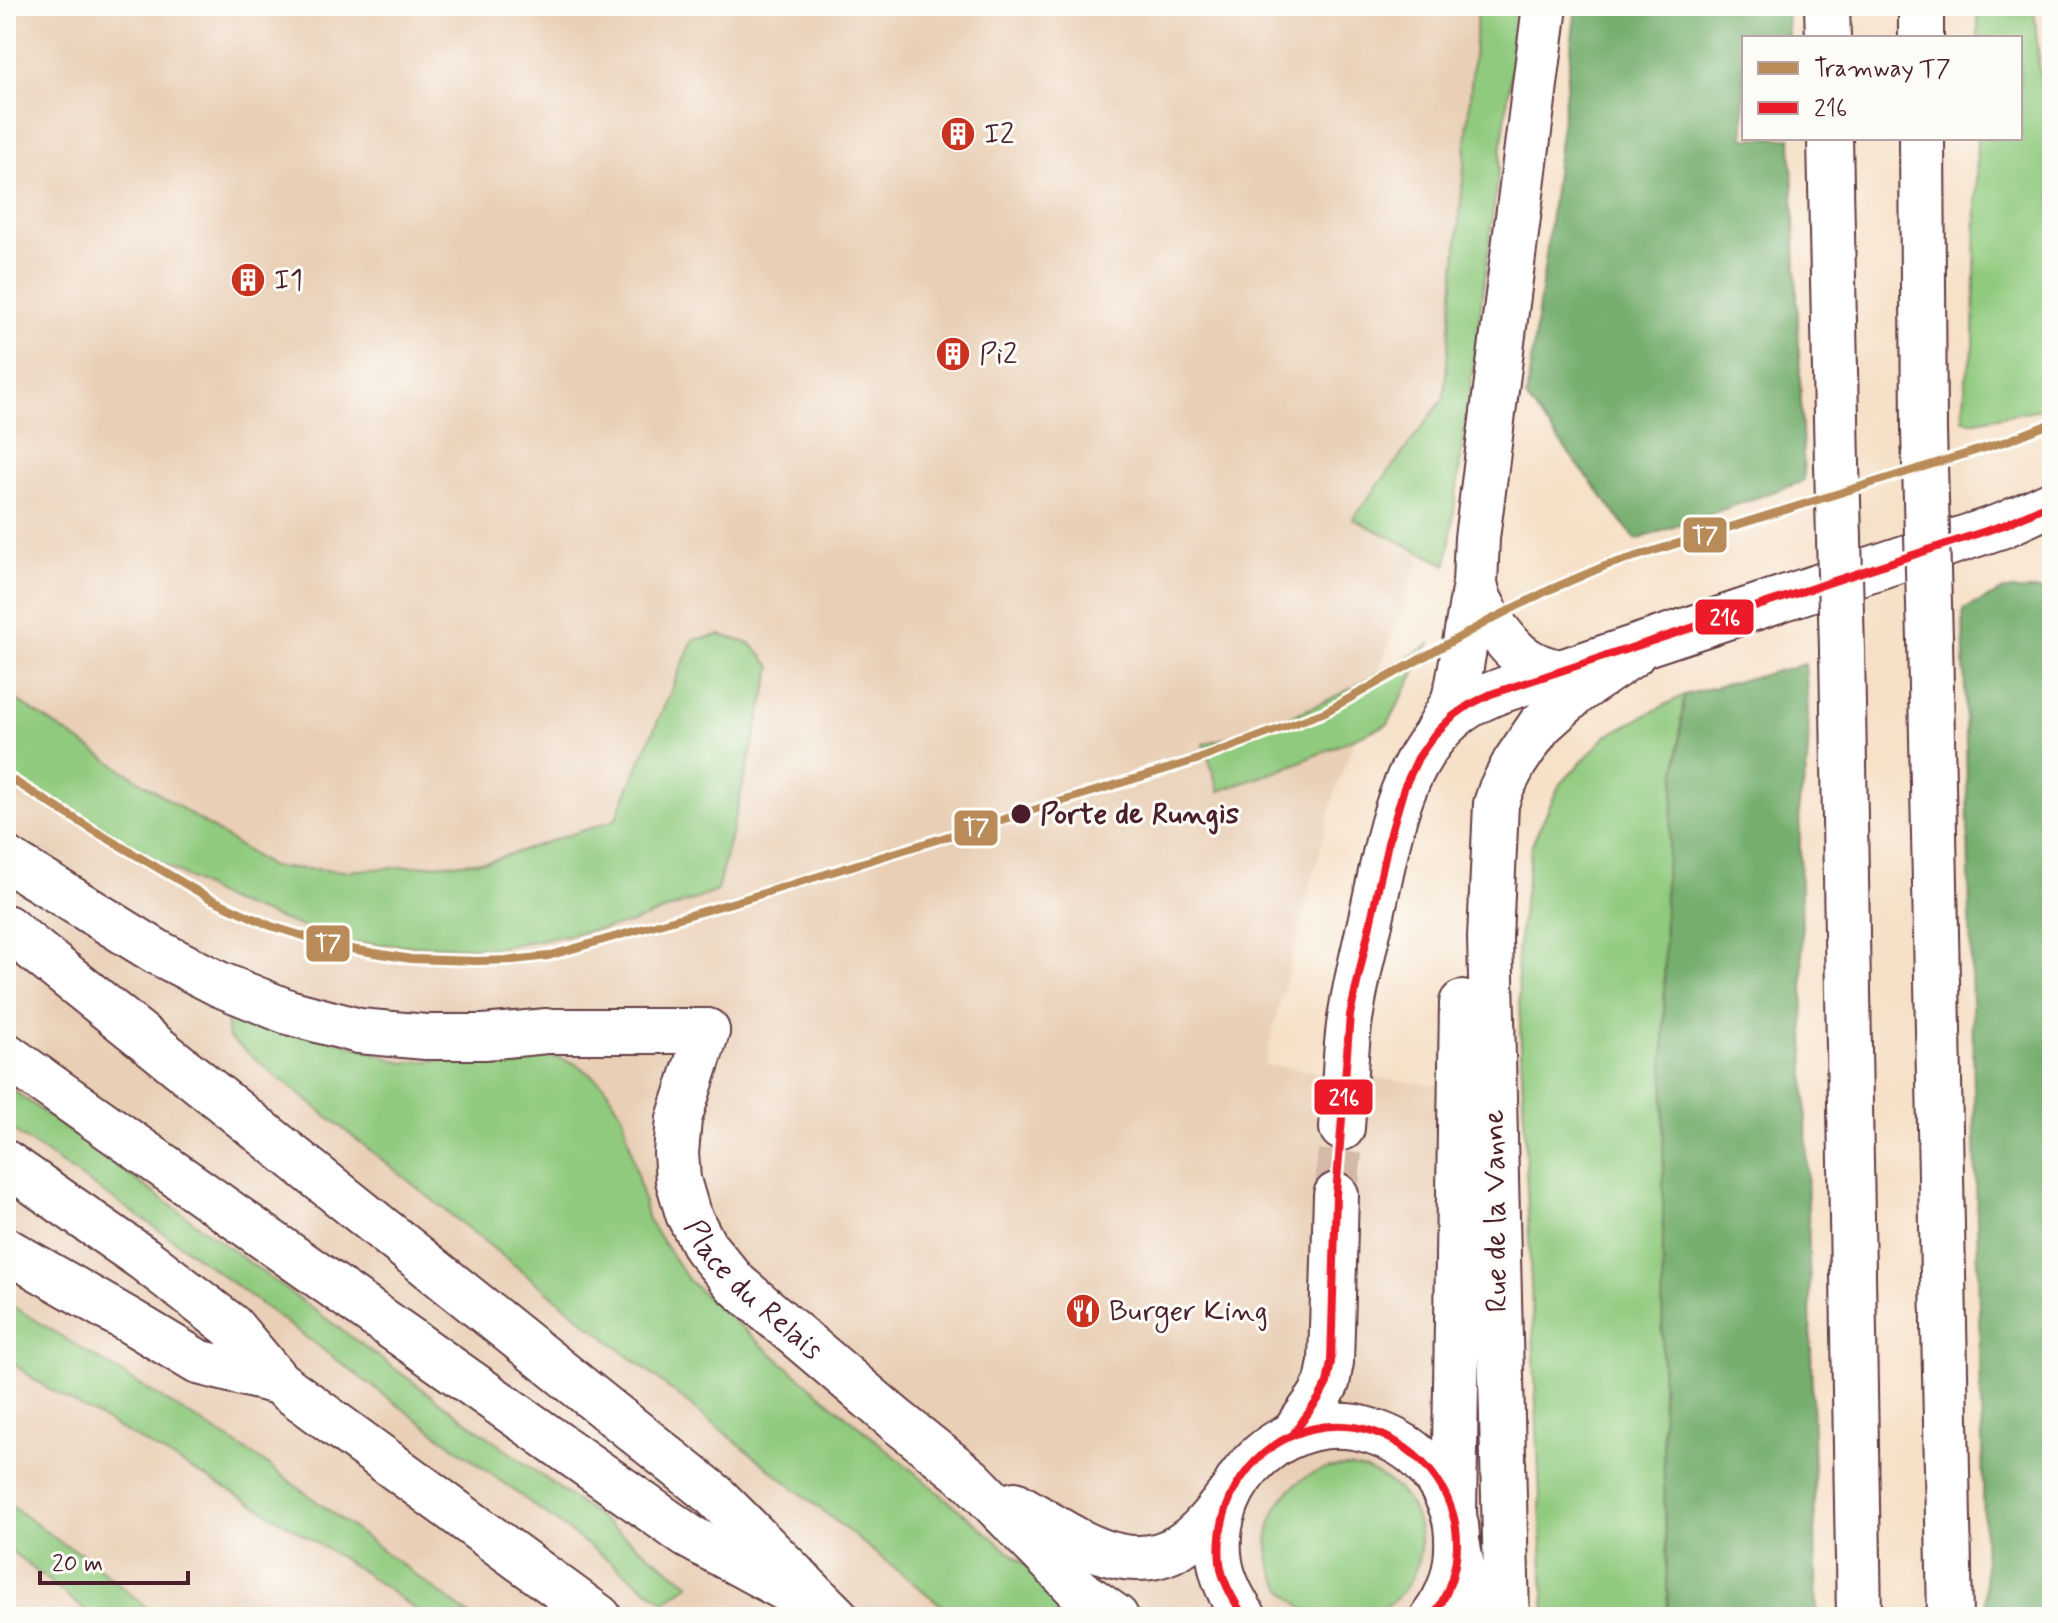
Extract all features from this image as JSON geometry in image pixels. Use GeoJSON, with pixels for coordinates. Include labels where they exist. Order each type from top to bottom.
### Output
{"type":"FeatureCollection","features":[{"type":"Feature","properties":{"kind":"main road"},"geometry":{"type":"LineString","coordinates":[[1342,1128],[1350,1015],[1388,843],[1404,788],[1418,758],[1453,702],[1482,602],[1477,538],[1545,6]]}},
{"type":"Feature","properties":{"kind":"main road"},"geometry":{"type":"LineString","coordinates":[[1827,6],[1828,36]]}},
{"type":"Feature","properties":{"kind":"main road"},"geometry":{"type":"LineString","coordinates":[[1921,6],[1921,36]]}},
{"type":"Feature","properties":{"kind":"main road"},"geometry":{"type":"LineString","coordinates":[[1830,140],[1859,1617]]}},
{"type":"Feature","properties":{"kind":"main road"},"geometry":{"type":"LineString","coordinates":[[1922,140],[1924,431],[1950,1617]]}},
{"type":"Feature","properties":{"kind":"main road"},"geometry":{"type":"LineString","coordinates":[[1434,735],[1452,717],[1491,694],[1569,682],[1652,641],[2004,525],[2052,503]]}},
{"type":"Feature","properties":{"kind":"main road"},"geometry":{"type":"LineString","coordinates":[[2004,525],[2052,517]]}},
{"type":"Feature","properties":{"kind":"main road"},"geometry":{"type":"LineString","coordinates":[[1482,602],[1519,655],[1569,682]]}},
{"type":"Feature","properties":{"kind":"main road","name":"Rue de la Vanne"},"geometry":{"type":"LineString","coordinates":[[1456,1529],[1463,938],[1472,884],[1501,789],[1535,731],[1569,682]]}},
{"type":"Feature","properties":{"kind":"main road","name":"Rue de la Vanne"},"geometry":{"type":"LineString","coordinates":[[1496,804],[1490,938],[1507,1617]]}},
{"type":"Feature","properties":{"kind":"main road","name":"Place du Relais"},"geometry":{"type":"LineString","coordinates":[[6,859],[157,952],[219,984],[288,1012],[359,1031],[426,1037],[547,1031],[707,1031],[679,1119],[676,1153],[678,1180],[688,1214],[705,1247],[736,1284],[971,1480],[1082,1593],[1116,1617]]}},
{"type":"Feature","properties":{"kind":"main road"},"geometry":{"type":"LineString","coordinates":[[6,927],[714,1495],[834,1616]]}},
{"type":"Feature","properties":{"kind":"main road"},"geometry":{"type":"LineString","coordinates":[[6,1055],[688,1536],[834,1616]]}},
{"type":"Feature","properties":{"kind":"main road"},"geometry":{"type":"LineString","coordinates":[[6,1163],[144,1259],[231,1326],[278,1382],[599,1617]]}},
{"type":"Feature","properties":{"kind":"main road"},"geometry":{"type":"LineString","coordinates":[[1294,1433],[1327,1383],[1331,1362],[1336,1195]]}},
{"type":"Feature","properties":{"kind":"main road"},"geometry":{"type":"LineString","coordinates":[[6,1250],[198,1362],[278,1382]]}},
{"type":"Feature","properties":{"kind":"main road"},"geometry":{"type":"LineString","coordinates":[[1294,1433],[1327,1426],[1360,1427],[1392,1437],[1419,1456],[1440,1482],[1456,1529],[1472,1617]]}},
{"type":"Feature","properties":{"kind":"main road","name":"Place du Relais"},"geometry":{"type":"LineString","coordinates":[[971,1480],[1097,1551],[1119,1558],[1140,1559],[1180,1547],[1199,1532],[1230,1494],[1246,1468],[1268,1447],[1294,1433]]}},
{"type":"Feature","properties":{"kind":"main road"},"geometry":{"type":"LineString","coordinates":[[1230,1494],[1220,1527],[1220,1561],[1230,1595],[1244,1617]]}},
{"type":"Feature","properties":{"kind":"main road"},"geometry":{"type":"LineString","coordinates":[[1433,1617],[1454,1577],[1456,1529]]}},
{"type":"Feature","properties":{"kind":"shaded area"},"geometry":{"type":"Polygon","coordinates":[[[6,6],[1494,6],[1429,534],[1334,796],[1264,1065],[1480,1090],[1496,1617],[6,1617],[6,6]]]}},
{"type":"Feature","properties":{"kind":"green space"},"geometry":{"type":"Polygon","coordinates":[[[1478,6],[1520,6],[1447,565],[1353,519],[1444,398],[1478,6]]]}},
{"type":"Feature","properties":{"kind":"green space"},"geometry":{"type":"Polygon","coordinates":[[[1576,6],[1787,6],[1788,36],[1742,36],[1742,140],[1791,140],[1804,481],[1636,540],[1526,398],[1576,6]]]}},
{"type":"Feature","properties":{"kind":"green space"},"geometry":{"type":"Polygon","coordinates":[[[1989,6],[2034,6],[2044,120],[2052,120],[2052,407],[1970,422],[1963,419],[1966,377],[1974,345],[1977,140],[2022,140],[2022,36],[1978,36],[1978,10],[1989,6]]]}},
{"type":"Feature","properties":{"kind":"green space"},"geometry":{"type":"Polygon","coordinates":[[[2004,590],[2052,590],[2052,1617],[1986,1617],[1963,610],[2004,590]]]}},
{"type":"Feature","properties":{"kind":"green space"},"geometry":{"type":"Polygon","coordinates":[[[721,635],[751,644],[772,667],[717,891],[629,924],[493,948],[348,943],[227,900],[6,775],[6,693],[271,867],[345,871],[489,861],[615,820],[693,640],[721,635]]]}},
{"type":"Feature","properties":{"kind":"green space"},"geometry":{"type":"Polygon","coordinates":[[[1430,644],[1388,724],[1281,770],[1219,791],[1204,744],[1304,711],[1430,644]]]}},
{"type":"Feature","properties":{"kind":"green space"},"geometry":{"type":"Polygon","coordinates":[[[1805,664],[1808,751],[1799,803],[1817,1617],[1668,1617],[1662,1411],[1665,881],[1684,695],[1805,664]]]}},
{"type":"Feature","properties":{"kind":"green space"},"geometry":{"type":"Polygon","coordinates":[[[1684,695],[1665,881],[1662,1411],[1668,1617],[1545,1617],[1517,952],[1532,844],[1559,786],[1606,736],[1684,695]]]}},
{"type":"Feature","properties":{"kind":"green space"},"geometry":{"type":"Polygon","coordinates":[[[239,1008],[404,1063],[540,1052],[576,1064],[604,1085],[623,1116],[648,1220],[689,1281],[1088,1617],[956,1617],[228,1037],[226,1018],[239,1008]]]}},
{"type":"Feature","properties":{"kind":"green space"},"geometry":{"type":"Polygon","coordinates":[[[6,1085],[690,1584],[665,1602],[178,1243],[6,1126],[6,1085]]]}},
{"type":"Feature","properties":{"kind":"green space"},"geometry":{"type":"Polygon","coordinates":[[[6,1302],[257,1457],[472,1617],[426,1617],[363,1572],[264,1510],[42,1385],[6,1358],[6,1302]]]}},
{"type":"Feature","properties":{"kind":"green space"},"geometry":{"type":"Polygon","coordinates":[[[1344,1467],[1373,1473],[1397,1490],[1414,1514],[1420,1543],[1414,1572],[1397,1596],[1373,1613],[1344,1619],[1315,1613],[1291,1596],[1274,1572],[1268,1543],[1274,1514],[1291,1490],[1315,1473],[1344,1467]]]}},
{"type":"Feature","properties":{"kind":"green space"},"geometry":{"type":"Polygon","coordinates":[[[6,1502],[64,1545],[80,1552],[158,1617],[94,1617],[6,1547],[6,1502]]]}},
{"type":"Feature","properties":{"kind":"tunnel"},"geometry":{"type":"LineString","coordinates":[[1336,1195],[1342,1128]]}},
{"type":"Feature","properties":{"kind":"tram line","name":"T7"},"geometry":{"type":"LineString","coordinates":[[6,776],[209,898],[271,926],[339,947],[411,959],[478,961],[548,956],[1196,760],[1325,712],[1490,620],[1605,566],[2007,441],[2052,423]]}},
{"type":"Feature","properties":{"kind":"transit line","name":"216"},"geometry":{"type":"LineString","coordinates":[[1294,1433],[1327,1383],[1331,1362],[1336,1195],[1350,1015],[1388,843],[1404,788],[1418,758],[1434,735],[1452,717],[1491,694],[2004,525],[2052,503]]}},
{"type":"Feature","properties":{"kind":"transit line","name":"216"},"geometry":{"type":"LineString","coordinates":[[1244,1617],[1226,1584],[1220,1562],[1223,1518],[1231,1498],[1241,1479],[1271,1448],[1311,1429],[1333,1426],[1355,1427],[1396,1442],[1414,1454],[1442,1488],[1455,1522],[1457,1550],[1447,1592],[1433,1617]]}},
{"type":"Feature","properties":{"kind":"place","name":"I2"},"geometry":{"type":"Point","coordinates":[958,134]}},
{"type":"Feature","properties":{"kind":"place","name":"I1"},"geometry":{"type":"Point","coordinates":[248,280]}},
{"type":"Feature","properties":{"kind":"place","name":"Pi2"},"geometry":{"type":"Point","coordinates":[953,354]}},
{"type":"Feature","properties":{"kind":"place","name":"Porte de Rungis"},"geometry":{"type":"Point","coordinates":[1021,814]}},
{"type":"Feature","properties":{"kind":"place","name":"Burger King"},"geometry":{"type":"Point","coordinates":[1083,1311]}}]}
